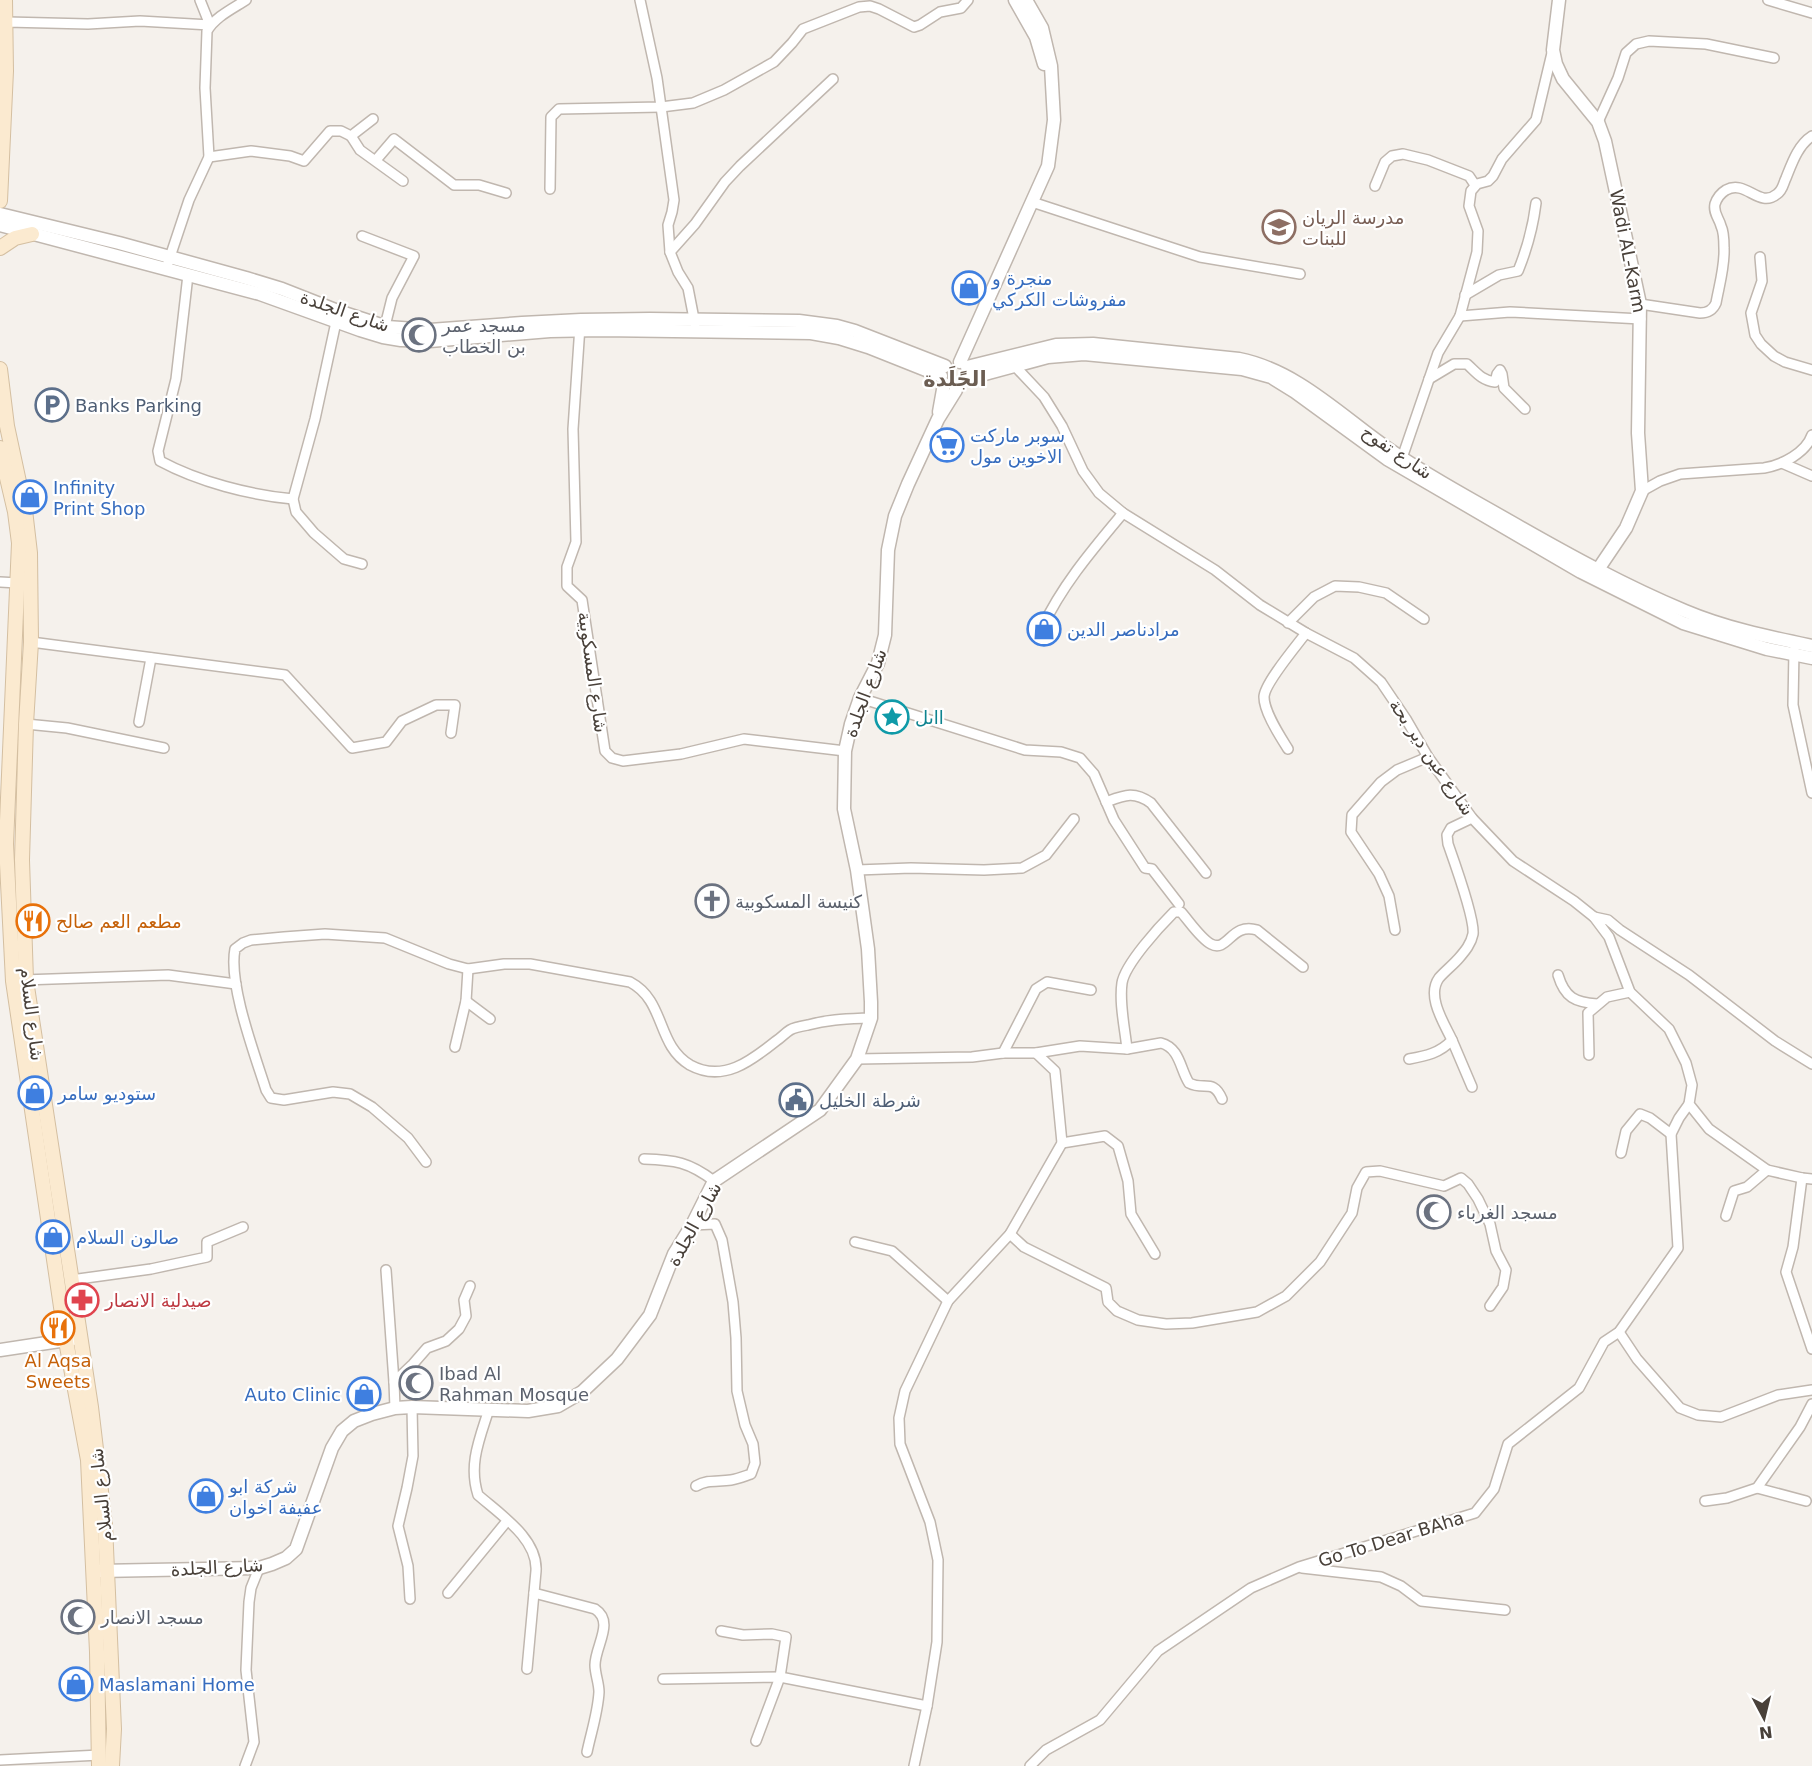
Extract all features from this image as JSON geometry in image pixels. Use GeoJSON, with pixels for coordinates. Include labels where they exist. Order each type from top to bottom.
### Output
{"type":"FeatureCollection","features":[{"type":"Feature","properties":{"kind":"main road"},"geometry":{"type":"LineString","coordinates":[[0,201],[5,0]]}},
{"type":"Feature","properties":{"kind":"main road"},"geometry":{"type":"LineString","coordinates":[[0,248],[15,238],[32,234]]}},
{"type":"Feature","properties":{"kind":"main road","name":"شارع السلام"},"geometry":{"type":"LineString","coordinates":[[0,369],[7,426],[30,553],[31,642],[26,724],[19,981],[71,1280],[73,1339],[91,1407],[105,1525],[114,1730],[112,1766]]}},
{"type":"Feature","properties":{"kind":"main road","name":"شارع السلام"},"geometry":{"type":"LineString","coordinates":[[0,455],[13,502],[18,533],[18,583],[4,878],[73,1339],[88,1460],[99,1761]]}},
{"type":"Feature","properties":{"kind":"street"},"geometry":{"type":"LineString","coordinates":[[200,0],[210,25]]}},
{"type":"Feature","properties":{"kind":"street"},"geometry":{"type":"LineString","coordinates":[[640,0],[661,107],[674,200],[668,225],[670,252],[688,288],[696,326]]}},
{"type":"Feature","properties":{"kind":"street"},"geometry":{"type":"LineString","coordinates":[[550,189],[551,117],[559,109],[661,107],[693,103],[724,90],[774,62],[803,29],[859,7],[870,6],[879,9],[914,27],[940,12],[961,8],[968,0]]}},
{"type":"Feature","properties":{"kind":"street"},"geometry":{"type":"LineString","coordinates":[[1016,0],[1036,38],[1045,67],[1048,94],[1046,137],[1032,202]]}},
{"type":"Feature","properties":{"kind":"street"},"geometry":{"type":"LineString","coordinates":[[1026,0],[1042,28],[1054,94],[1052,142],[1048,166],[966,369],[965,387],[947,379],[952,361],[966,369],[1011,361],[1084,354],[1258,372],[1295,392],[1387,459],[1508,531],[1595,574],[1683,623],[1767,649],[1812,646]]}},
{"type":"Feature","properties":{"kind":"street","name":"Wadi AL-Karm"},"geometry":{"type":"LineString","coordinates":[[1559,0],[1553,50],[1556,64],[1563,79],[1598,122],[1605,141],[1641,304],[1638,433],[1642,491],[1626,528],[1595,574]]}},
{"type":"Feature","properties":{"kind":"street"},"geometry":{"type":"LineString","coordinates":[[1768,0],[1812,13]]}},
{"type":"Feature","properties":{"kind":"street"},"geometry":{"type":"LineString","coordinates":[[168,263],[189,200],[209,157],[205,79],[207,31],[210,25],[242,1]]}},
{"type":"Feature","properties":{"kind":"street"},"geometry":{"type":"LineString","coordinates":[[3,25],[140,21],[210,25]]}},
{"type":"Feature","properties":{"kind":"street"},"geometry":{"type":"LineString","coordinates":[[1598,122],[1618,78],[1624,57],[1629,49],[1640,42],[1706,45],[1774,58]]}},
{"type":"Feature","properties":{"kind":"street"},"geometry":{"type":"LineString","coordinates":[[1402,458],[1438,353],[1460,315],[1479,246],[1478,231],[1469,206],[1470,192],[1475,185],[1488,181],[1493,176],[1502,159],[1536,120],[1553,50]]}},
{"type":"Feature","properties":{"kind":"street"},"geometry":{"type":"LineString","coordinates":[[670,252],[740,166],[833,79]]}},
{"type":"Feature","properties":{"kind":"street"},"geometry":{"type":"LineString","coordinates":[[351,136],[373,119]]}},
{"type":"Feature","properties":{"kind":"street"},"geometry":{"type":"LineString","coordinates":[[209,157],[251,151],[290,156],[304,161],[330,131],[341,130],[351,136],[360,150],[403,181]]}},
{"type":"Feature","properties":{"kind":"street"},"geometry":{"type":"LineString","coordinates":[[1641,304],[1700,313],[1709,312],[1716,303],[1724,250],[1721,224],[1715,212],[1718,197],[1734,188],[1745,189],[1760,198],[1767,199],[1777,195],[1783,187],[1802,144],[1812,136]]}},
{"type":"Feature","properties":{"kind":"street"},"geometry":{"type":"LineString","coordinates":[[376,160],[394,139],[454,185],[479,184],[506,193]]}},
{"type":"Feature","properties":{"kind":"street"},"geometry":{"type":"LineString","coordinates":[[1375,186],[1385,162],[1392,156],[1403,154],[1428,160],[1469,176],[1475,185]]}},
{"type":"Feature","properties":{"kind":"street"},"geometry":{"type":"LineString","coordinates":[[1032,202],[1200,257],[1300,274]]}},
{"type":"Feature","properties":{"kind":"street"},"geometry":{"type":"LineString","coordinates":[[1465,295],[1499,274],[1518,271],[1534,222],[1536,203]]}},
{"type":"Feature","properties":{"kind":"street","name":"شارع الجلدة"},"geometry":{"type":"LineString","coordinates":[[0,214],[168,263],[188,275],[260,294],[383,337],[430,341],[550,331],[650,319],[696,326],[799,321],[855,331],[947,379],[938,419],[895,516],[888,550],[885,635],[879,663],[860,698],[845,751],[844,809],[857,870],[868,949],[871,1018],[857,1059],[820,1110],[714,1181],[692,1226],[674,1254],[650,1315],[616,1359],[582,1392],[558,1406],[528,1411],[412,1407],[395,1408],[354,1421],[342,1431],[332,1449],[296,1549],[286,1558],[272,1564],[259,1568],[92,1570]]}},
{"type":"Feature","properties":{"kind":"street","name":"شارع الجلدة"},"geometry":{"type":"LineString","coordinates":[[0,225],[282,289],[338,311],[405,330],[522,322],[580,326]]}},
{"type":"Feature","properties":{"kind":"street"},"geometry":{"type":"LineString","coordinates":[[362,236],[414,256],[392,298],[385,326]]}},
{"type":"Feature","properties":{"kind":"street"},"geometry":{"type":"LineString","coordinates":[[1760,257],[1762,280],[1751,313],[1755,335],[1774,356],[1785,362],[1812,370]]}},
{"type":"Feature","properties":{"kind":"street"},"geometry":{"type":"LineString","coordinates":[[188,275],[176,379],[158,451],[160,461],[191,475],[236,488],[268,497],[293,499]]}},
{"type":"Feature","properties":{"kind":"street"},"geometry":{"type":"LineString","coordinates":[[1460,315],[1510,312],[1641,319]]}},
{"type":"Feature","properties":{"kind":"street"},"geometry":{"type":"LineString","coordinates":[[336,322],[315,419],[293,499],[296,512],[314,533],[344,559],[362,564]]}},
{"type":"Feature","properties":{"kind":"street","name":"شارع المسكوبية"},"geometry":{"type":"LineString","coordinates":[[580,326],[573,429],[576,542],[567,567],[567,586],[582,600],[603,745],[607,754],[615,760],[623,761],[681,754],[744,739],[845,751]]}},
{"type":"Feature","properties":{"kind":"street","name":"شارع تفوح"},"geometry":{"type":"LineString","coordinates":[[1011,361],[1056,345],[1093,344],[1257,363],[1272,368],[1402,458],[1574,558],[1595,574]]}},
{"type":"Feature","properties":{"kind":"street","name":"شارع عين دير بحة"},"geometry":{"type":"LineString","coordinates":[[1011,361],[1044,397],[1062,426],[1083,471],[1099,493],[1124,513],[1215,570],[1260,605],[1288,623],[1354,658],[1381,682],[1428,757],[1472,818],[1513,861],[1574,901],[1594,917],[1609,937],[1630,992],[1669,1029],[1686,1063],[1692,1085],[1689,1104]]}},
{"type":"Feature","properties":{"kind":"street"},"geometry":{"type":"LineString","coordinates":[[1429,379],[1454,364],[1467,364],[1475,373],[1495,382],[1500,370],[1504,388],[1525,410]]}},
{"type":"Feature","properties":{"kind":"street"},"geometry":{"type":"LineString","coordinates":[[1642,491],[1680,474],[1764,468],[1782,463],[1804,448],[1812,435]]}},
{"type":"Feature","properties":{"kind":"street"},"geometry":{"type":"LineString","coordinates":[[1782,463],[1812,476]]}},
{"type":"Feature","properties":{"kind":"street"},"geometry":{"type":"LineString","coordinates":[[1042,628],[1049,612],[1087,555],[1124,513]]}},
{"type":"Feature","properties":{"kind":"street"},"geometry":{"type":"LineString","coordinates":[[0,582],[18,583]]}},
{"type":"Feature","properties":{"kind":"street"},"geometry":{"type":"LineString","coordinates":[[1288,623],[1314,597],[1335,586],[1359,587],[1386,593],[1424,619]]}},
{"type":"Feature","properties":{"kind":"street"},"geometry":{"type":"LineString","coordinates":[[1288,749],[1267,709],[1265,691],[1306,633]]}},
{"type":"Feature","properties":{"kind":"street"},"geometry":{"type":"LineString","coordinates":[[31,642],[285,675],[352,748],[386,742],[402,721],[436,705],[455,705],[451,733]]}},
{"type":"Feature","properties":{"kind":"street"},"geometry":{"type":"LineString","coordinates":[[1794,648],[1812,658]]}},
{"type":"Feature","properties":{"kind":"street"},"geometry":{"type":"LineString","coordinates":[[1794,648],[1793,705],[1812,793]]}},
{"type":"Feature","properties":{"kind":"street"},"geometry":{"type":"LineString","coordinates":[[139,722],[151,658]]}},
{"type":"Feature","properties":{"kind":"street"},"geometry":{"type":"LineString","coordinates":[[860,698],[1025,750],[1074,755],[1091,768],[1114,820],[1145,868],[1152,868],[1179,904]]}},
{"type":"Feature","properties":{"kind":"street"},"geometry":{"type":"LineString","coordinates":[[26,724],[67,728],[164,748]]}},
{"type":"Feature","properties":{"kind":"street"},"geometry":{"type":"LineString","coordinates":[[1395,930],[1389,896],[1379,874],[1351,832],[1352,815],[1381,782],[1397,770],[1428,757]]}},
{"type":"Feature","properties":{"kind":"street"},"geometry":{"type":"LineString","coordinates":[[1106,802],[1133,795],[1142,796],[1151,803],[1206,873]]}},
{"type":"Feature","properties":{"kind":"street"},"geometry":{"type":"LineString","coordinates":[[1472,818],[1451,828],[1447,835],[1473,932],[1465,952],[1439,978],[1435,986],[1434,997],[1472,1087]]}},
{"type":"Feature","properties":{"kind":"street"},"geometry":{"type":"LineString","coordinates":[[857,870],[1022,868],[1046,855],[1074,819]]}},
{"type":"Feature","properties":{"kind":"street"},"geometry":{"type":"LineString","coordinates":[[1127,1049],[1122,993],[1124,974],[1174,912],[1182,913],[1207,942],[1216,946],[1226,943],[1239,930],[1246,928],[1257,930],[1304,967]]}},
{"type":"Feature","properties":{"kind":"street"},"geometry":{"type":"LineString","coordinates":[[1594,917],[1608,920],[1689,975],[1775,1041],[1812,1064]]}},
{"type":"Feature","properties":{"kind":"street"},"geometry":{"type":"LineString","coordinates":[[426,1162],[408,1138],[372,1107],[351,1094],[333,1092],[284,1100],[271,1098],[266,1090],[236,984],[235,949],[251,940],[294,936],[325,934],[385,938],[449,964],[468,969],[504,964],[530,964],[630,982],[640,988],[651,1000],[667,1039],[676,1053],[688,1064],[712,1072],[728,1071],[744,1065],[791,1029],[828,1020],[871,1018]]}},
{"type":"Feature","properties":{"kind":"street"},"geometry":{"type":"LineString","coordinates":[[455,1047],[466,1001],[468,969]]}},
{"type":"Feature","properties":{"kind":"street"},"geometry":{"type":"LineString","coordinates":[[19,981],[168,975],[236,984]]}},
{"type":"Feature","properties":{"kind":"street"},"geometry":{"type":"LineString","coordinates":[[1558,975],[1569,996],[1581,1003],[1597,1004]]}},
{"type":"Feature","properties":{"kind":"street"},"geometry":{"type":"LineString","coordinates":[[1004,1053],[1040,985],[1047,982],[1091,990]]}},
{"type":"Feature","properties":{"kind":"street"},"geometry":{"type":"LineString","coordinates":[[1589,1055],[1588,1013],[1607,997],[1630,992]]}},
{"type":"Feature","properties":{"kind":"street"},"geometry":{"type":"LineString","coordinates":[[466,1001],[490,1019]]}},
{"type":"Feature","properties":{"kind":"street"},"geometry":{"type":"LineString","coordinates":[[1409,1059],[1428,1056],[1446,1047],[1452,1040]]}},
{"type":"Feature","properties":{"kind":"street"},"geometry":{"type":"LineString","coordinates":[[857,1059],[972,1057],[1004,1053],[1036,1053],[1080,1046],[1127,1049],[1158,1044],[1167,1045],[1175,1053],[1189,1083],[1197,1086],[1212,1086],[1218,1091],[1222,1100]]}},
{"type":"Feature","properties":{"kind":"street"},"geometry":{"type":"LineString","coordinates":[[914,1766],[927,1706],[937,1642],[938,1560],[930,1522],[900,1444],[899,1418],[905,1391],[948,1300],[1010,1234],[1062,1143],[1055,1071],[1036,1053]]}},
{"type":"Feature","properties":{"kind":"street"},"geometry":{"type":"LineString","coordinates":[[1621,1153],[1626,1131],[1640,1114],[1650,1118],[1671,1134],[1689,1104],[1709,1129],[1767,1170],[1812,1179]]}},
{"type":"Feature","properties":{"kind":"street","name":"Go To Dear BAha"},"geometry":{"type":"LineString","coordinates":[[1030,1766],[1046,1750],[1100,1720],[1158,1651],[1251,1588],[1299,1568],[1475,1513],[1494,1489],[1508,1444],[1579,1388],[1604,1342],[1619,1332],[1678,1248],[1671,1134]]}},
{"type":"Feature","properties":{"kind":"street"},"geometry":{"type":"LineString","coordinates":[[1062,1143],[1106,1136],[1118,1146],[1128,1181],[1131,1214],[1155,1254]]}},
{"type":"Feature","properties":{"kind":"street"},"geometry":{"type":"LineString","coordinates":[[644,1159],[681,1162],[702,1172],[714,1181]]}},
{"type":"Feature","properties":{"kind":"street"},"geometry":{"type":"LineString","coordinates":[[1726,1216],[1734,1191],[1747,1187],[1767,1170]]}},
{"type":"Feature","properties":{"kind":"street"},"geometry":{"type":"LineString","coordinates":[[1010,1234],[1024,1247],[1045,1259],[1098,1282],[1106,1288],[1108,1302],[1117,1311],[1138,1320],[1166,1324],[1192,1323],[1257,1312],[1286,1296],[1320,1262],[1347,1221],[1366,1172],[1380,1171],[1444,1186],[1461,1178],[1468,1184],[1490,1224],[1496,1251],[1506,1270],[1503,1287],[1491,1306]]}},
{"type":"Feature","properties":{"kind":"street"},"geometry":{"type":"LineString","coordinates":[[1802,1178],[1793,1247],[1786,1272],[1812,1349]]}},
{"type":"Feature","properties":{"kind":"street"},"geometry":{"type":"LineString","coordinates":[[692,1226],[716,1224],[722,1240],[735,1326],[737,1391],[745,1425],[753,1444],[755,1463],[751,1474],[730,1480],[715,1480],[696,1486]]}},
{"type":"Feature","properties":{"kind":"street"},"geometry":{"type":"LineString","coordinates":[[71,1280],[151,1269],[207,1257],[207,1242],[243,1227]]}},
{"type":"Feature","properties":{"kind":"street"},"geometry":{"type":"LineString","coordinates":[[855,1242],[892,1251],[948,1300]]}},
{"type":"Feature","properties":{"kind":"street"},"geometry":{"type":"LineString","coordinates":[[386,1270],[395,1408]]}},
{"type":"Feature","properties":{"kind":"street"},"geometry":{"type":"LineString","coordinates":[[394,1382],[427,1348],[446,1341],[459,1329],[466,1316],[464,1300],[470,1286]]}},
{"type":"Feature","properties":{"kind":"street"},"geometry":{"type":"LineString","coordinates":[[1619,1332],[1636,1359],[1680,1408],[1698,1415],[1721,1417],[1778,1395],[1812,1390]]}},
{"type":"Feature","properties":{"kind":"street"},"geometry":{"type":"LineString","coordinates":[[0,1350],[73,1339]]}},
{"type":"Feature","properties":{"kind":"street"},"geometry":{"type":"LineString","coordinates":[[1757,1488],[1800,1427],[1812,1404]]}},
{"type":"Feature","properties":{"kind":"street"},"geometry":{"type":"LineString","coordinates":[[410,1599],[408,1566],[398,1526],[413,1456],[412,1407]]}},
{"type":"Feature","properties":{"kind":"street"},"geometry":{"type":"LineString","coordinates":[[489,1409],[476,1450],[474,1477],[478,1495],[526,1539],[534,1550],[537,1564],[527,1669]]}},
{"type":"Feature","properties":{"kind":"street"},"geometry":{"type":"LineString","coordinates":[[1705,1501],[1727,1498],[1757,1488],[1806,1501]]}},
{"type":"Feature","properties":{"kind":"street"},"geometry":{"type":"LineString","coordinates":[[448,1593],[507,1521]]}},
{"type":"Feature","properties":{"kind":"street"},"geometry":{"type":"LineString","coordinates":[[245,1766],[254,1742],[246,1670],[249,1602],[259,1568]]}},
{"type":"Feature","properties":{"kind":"street"},"geometry":{"type":"LineString","coordinates":[[1299,1568],[1381,1578],[1401,1586],[1422,1601],[1505,1610]]}},
{"type":"Feature","properties":{"kind":"street"},"geometry":{"type":"LineString","coordinates":[[534,1593],[595,1609],[604,1618],[595,1663],[598,1698],[587,1752]]}},
{"type":"Feature","properties":{"kind":"street"},"geometry":{"type":"LineString","coordinates":[[721,1631],[743,1635],[772,1634],[786,1637],[780,1677],[756,1741]]}},
{"type":"Feature","properties":{"kind":"street"},"geometry":{"type":"LineString","coordinates":[[663,1679],[780,1677],[927,1706]]}},
{"type":"Feature","properties":{"kind":"street"},"geometry":{"type":"LineString","coordinates":[[0,1760],[99,1761]]}},
{"type":"Feature","properties":{"kind":"place","name":"مدرسة الريان للبنات"},"geometry":{"type":"Point","coordinates":[1279,227]}},
{"type":"Feature","properties":{"kind":"place","name":"منجرة و مفروشات الكركي"},"geometry":{"type":"Point","coordinates":[969,288]}},
{"type":"Feature","properties":{"kind":"place","name":"مسجد عمر بن الخطاب"},"geometry":{"type":"Point","coordinates":[419,335]}},
{"type":"Feature","properties":{"kind":"place","name":"Banks Parking"},"geometry":{"type":"Point","coordinates":[52,405]}},
{"type":"Feature","properties":{"kind":"place","name":"سوبر ماركت الاخوين مول"},"geometry":{"type":"Point","coordinates":[947,445]}},
{"type":"Feature","properties":{"kind":"place","name":"Infinity Print Shop"},"geometry":{"type":"Point","coordinates":[30,497]}},
{"type":"Feature","properties":{"kind":"place","name":"مرادناصر الدين"},"geometry":{"type":"Point","coordinates":[1044,629]}},
{"type":"Feature","properties":{"kind":"place","name":"ااىل"},"geometry":{"type":"Point","coordinates":[892,717]}},
{"type":"Feature","properties":{"kind":"place","name":"كنيسة المسكوبية"},"geometry":{"type":"Point","coordinates":[712,901]}},
{"type":"Feature","properties":{"kind":"place","name":"مطعم العم صالح"},"geometry":{"type":"Point","coordinates":[33,921]}},
{"type":"Feature","properties":{"kind":"place","name":"ستوديو سامر"},"geometry":{"type":"Point","coordinates":[35,1093]}},
{"type":"Feature","properties":{"kind":"place","name":"شرطة الخليل"},"geometry":{"type":"Point","coordinates":[796,1100]}},
{"type":"Feature","properties":{"kind":"place","name":"مسجد الغرباء"},"geometry":{"type":"Point","coordinates":[1434,1212]}},
{"type":"Feature","properties":{"kind":"place","name":"صالون السلام"},"geometry":{"type":"Point","coordinates":[53,1237]}},
{"type":"Feature","properties":{"kind":"place","name":"صيدلية الانصار"},"geometry":{"type":"Point","coordinates":[82,1300]}},
{"type":"Feature","properties":{"kind":"place","name":"Al Aqsa Sweets"},"geometry":{"type":"Point","coordinates":[58,1328]}},
{"type":"Feature","properties":{"kind":"place","name":"Ibad Al Rahman Mosque"},"geometry":{"type":"Point","coordinates":[416,1383]}},
{"type":"Feature","properties":{"kind":"place","name":"Auto Clinic"},"geometry":{"type":"Point","coordinates":[364,1394]}},
{"type":"Feature","properties":{"kind":"place","name":"شركة ابو عفيفة اخوان"},"geometry":{"type":"Point","coordinates":[206,1496]}},
{"type":"Feature","properties":{"kind":"place","name":"مسجد الانصار"},"geometry":{"type":"Point","coordinates":[78,1617]}},
{"type":"Feature","properties":{"kind":"place","name":"Maslamani Home"},"geometry":{"type":"Point","coordinates":[76,1684]}},
{"type":"Feature","properties":{"kind":"district","name":"الجًلَدة"},"geometry":{"type":"Point","coordinates":[955,379]}}]}
